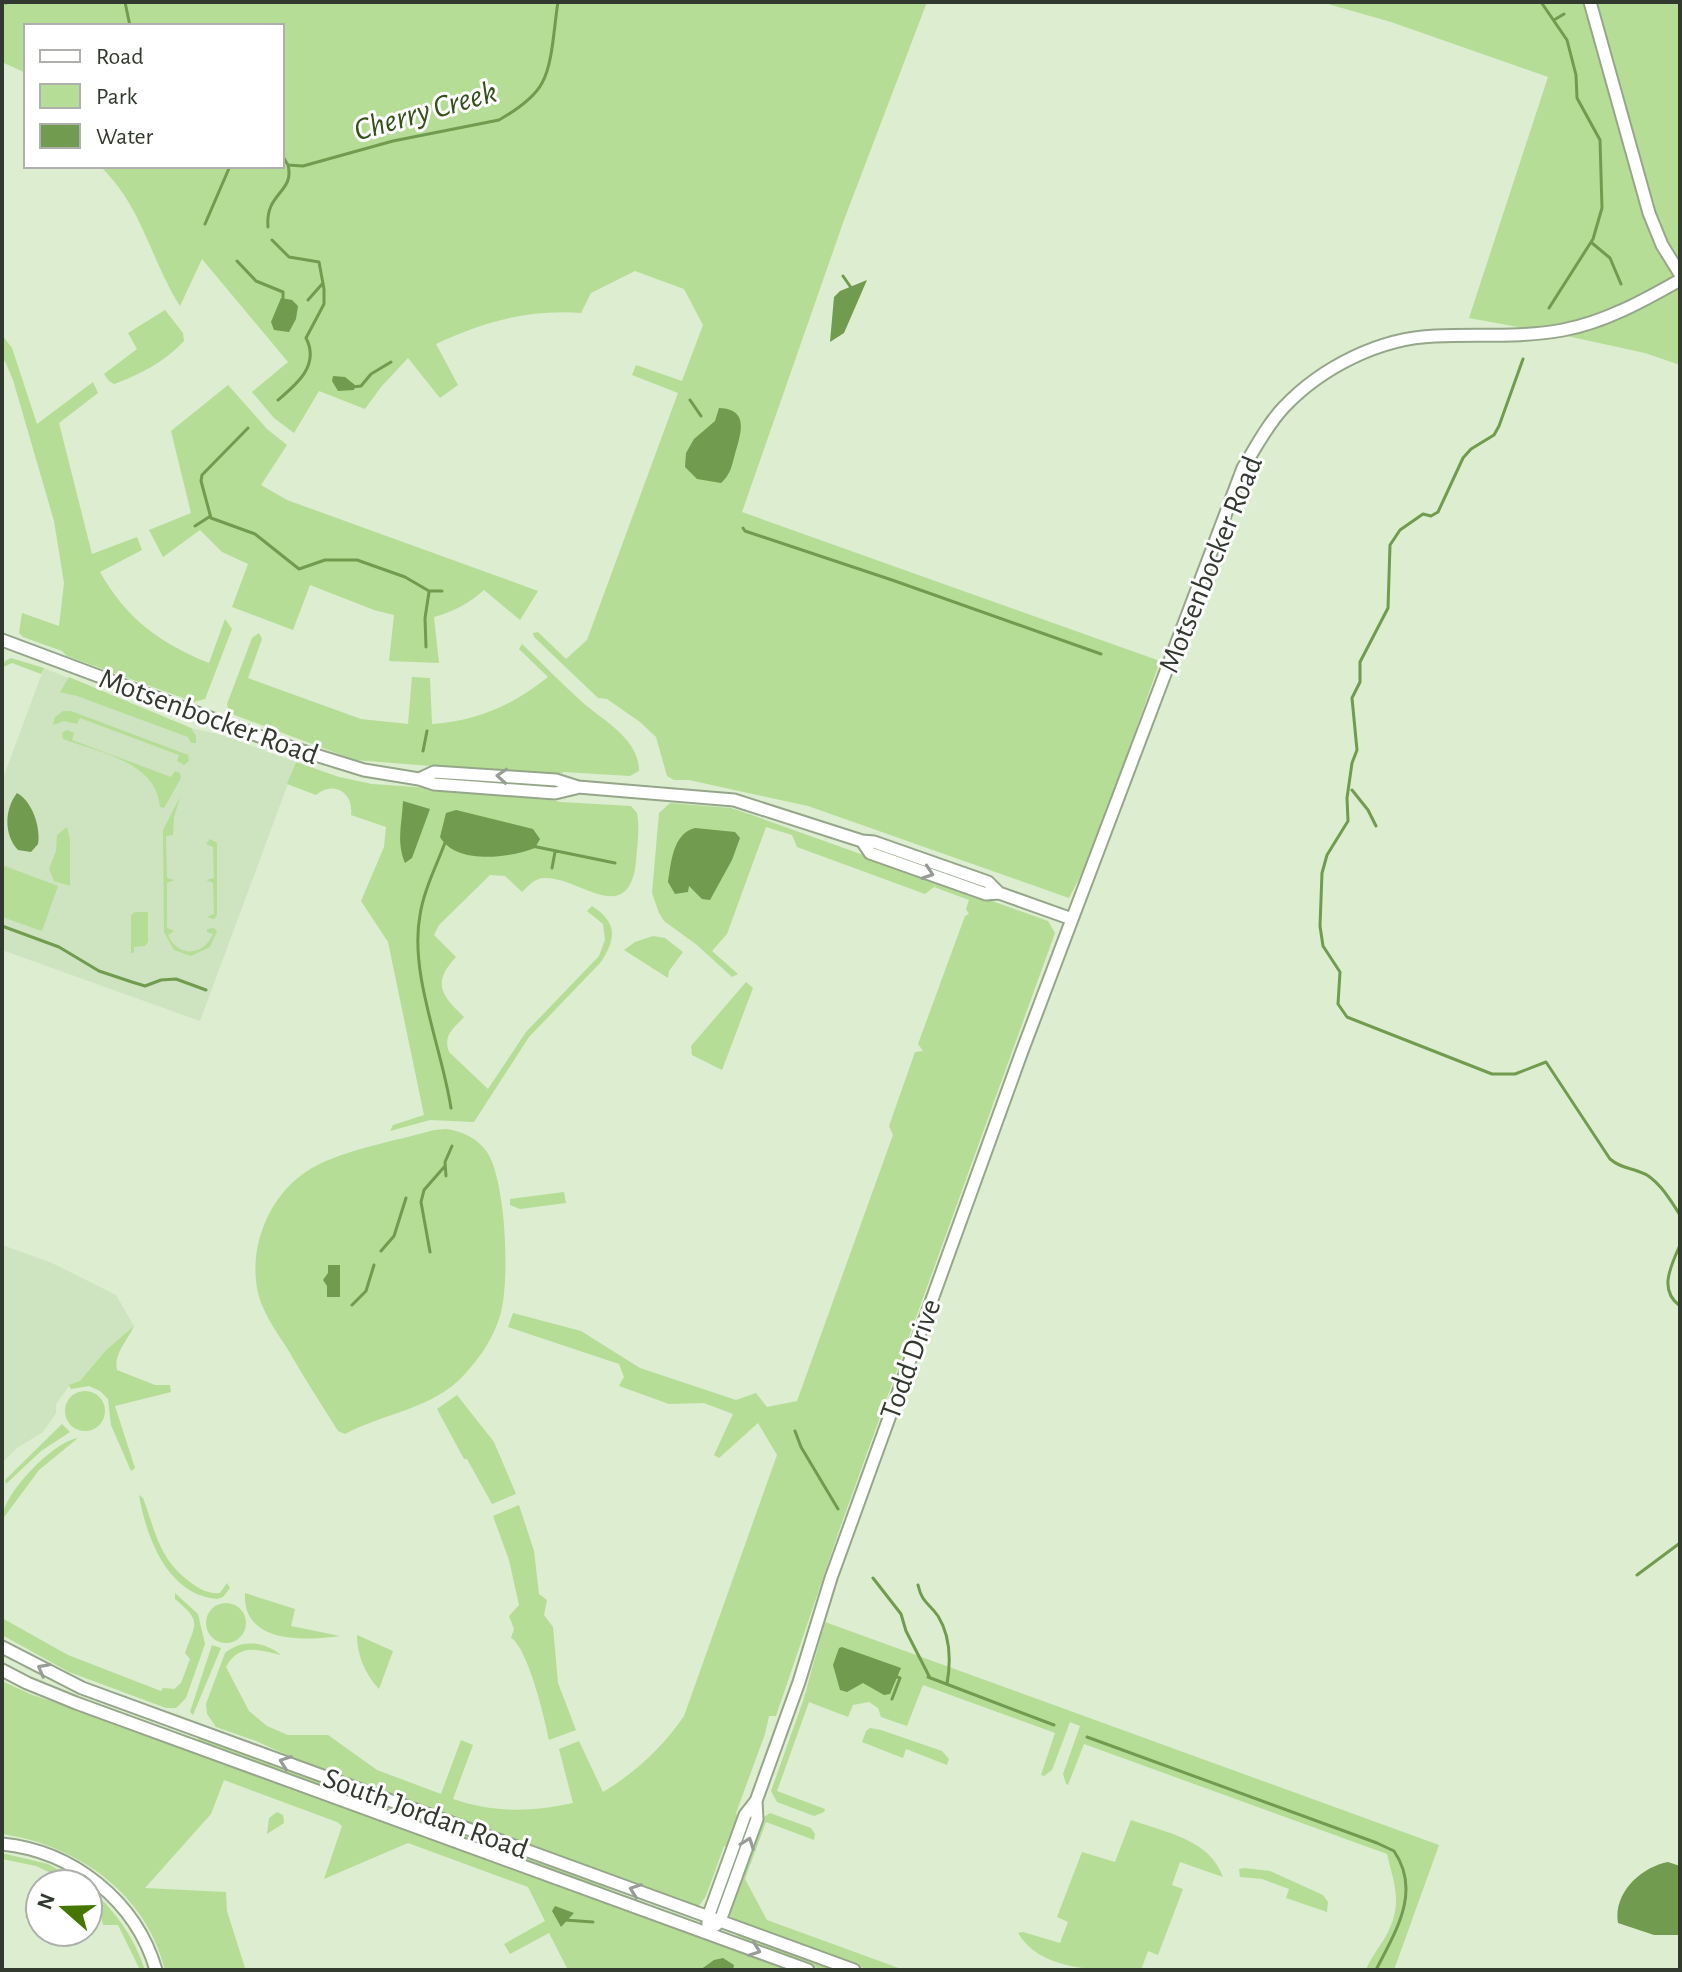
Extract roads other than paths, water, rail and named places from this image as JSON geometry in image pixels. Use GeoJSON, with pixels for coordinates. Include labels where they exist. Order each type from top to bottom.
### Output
{"type":"FeatureCollection","features":[{"type":"Feature","properties":{"kind":"main road"},"geometry":{"type":"LineString","coordinates":[[1590,2],[1646,204],[1662,245],[1680,274]]}},
{"type":"Feature","properties":{"kind":"main road","name":"Motsenbocker Road"},"geometry":{"type":"LineString","coordinates":[[2,640],[283,745],[364,770],[434,784],[555,793],[578,787],[734,800],[862,841],[870,853],[986,894],[999,893],[1072,919],[1243,468],[1284,407],[1307,385],[1333,368],[1392,343],[1435,336],[1511,336],[1572,328],[1618,313],[1680,280]]}},
{"type":"Feature","properties":{"kind":"main road","name":"Todd Drive"},"geometry":{"type":"LineString","coordinates":[[708,1933],[745,1815],[756,1801],[799,1682],[836,1564],[1072,919]]}},
{"type":"Feature","properties":{"kind":"main road","name":"South Jordan Road"},"geometry":{"type":"LineString","coordinates":[[2,1647],[82,1688],[854,1970]]}},
{"type":"Feature","properties":{"kind":"main road","name":"South Jordan Road"},"geometry":{"type":"LineString","coordinates":[[2,1670],[76,1703],[808,1970]]}},
{"type":"Feature","properties":{"kind":"main road"},"geometry":{"type":"LineString","coordinates":[[2,1844],[30,1848],[58,1858],[101,1886],[137,1929],[156,1970]]}},
{"type":"Feature","properties":{"kind":"water"},"geometry":{"type":"Polygon","coordinates":[[[867,280],[844,333],[830,342],[834,297],[840,291],[867,280]]]}},
{"type":"Feature","properties":{"kind":"water"},"geometry":{"type":"Polygon","coordinates":[[[281,298],[292,300],[298,306],[289,332],[274,330],[271,322],[281,298]]]}},
{"type":"Feature","properties":{"kind":"water"},"geometry":{"type":"Polygon","coordinates":[[[333,376],[345,377],[355,385],[354,390],[338,391],[332,381],[333,376]]]}},
{"type":"Feature","properties":{"kind":"water"},"geometry":{"type":"Polygon","coordinates":[[[719,408],[734,412],[741,427],[732,466],[721,483],[697,479],[685,467],[686,453],[694,439],[715,421],[719,408]]]}},
{"type":"Feature","properties":{"kind":"water"},"geometry":{"type":"Polygon","coordinates":[[[17,793],[31,808],[37,823],[38,844],[31,852],[18,850],[8,830],[8,815],[17,793]]]}},
{"type":"Feature","properties":{"kind":"water"},"geometry":{"type":"Polygon","coordinates":[[[403,801],[430,809],[412,858],[405,863],[400,840],[403,801]]]}},
{"type":"Feature","properties":{"kind":"water"},"geometry":{"type":"Polygon","coordinates":[[[456,810],[533,829],[540,839],[535,848],[512,854],[484,857],[458,852],[440,837],[446,813],[456,810]]]}},
{"type":"Feature","properties":{"kind":"water"},"geometry":{"type":"Polygon","coordinates":[[[695,828],[735,832],[740,838],[710,900],[702,899],[689,886],[688,892],[675,894],[668,882],[678,842],[695,828]]]}},
{"type":"Feature","properties":{"kind":"water"},"geometry":{"type":"Polygon","coordinates":[[[328,1265],[340,1265],[340,1297],[327,1297],[327,1286],[323,1280],[328,1273],[328,1265]]]}},
{"type":"Feature","properties":{"kind":"water"},"geometry":{"type":"Polygon","coordinates":[[[842,1647],[901,1668],[890,1694],[884,1695],[863,1683],[847,1692],[840,1690],[833,1665],[842,1647]]]}},
{"type":"Feature","properties":{"kind":"water"},"geometry":{"type":"Polygon","coordinates":[[[1668,1862],[1680,1866],[1680,1935],[1654,1935],[1618,1923],[1620,1902],[1631,1883],[1648,1869],[1668,1862]]]}},
{"type":"Feature","properties":{"kind":"water"},"geometry":{"type":"Polygon","coordinates":[[[555,1906],[574,1913],[561,1927],[552,1911],[555,1906]]]}},
{"type":"Feature","properties":{"kind":"water"},"geometry":{"type":"Polygon","coordinates":[[[723,1958],[734,1965],[733,1970],[700,1970],[714,1960],[723,1958]]]}},
{"type":"Feature","properties":{"kind":"waterway","name":"Cherry Creek"},"geometry":{"type":"LineString","coordinates":[[125,2],[130,24]]}},
{"type":"Feature","properties":{"kind":"waterway","name":"Cherry Creek"},"geometry":{"type":"LineString","coordinates":[[284,158],[288,165],[303,166],[393,141],[499,120],[529,99],[542,83],[551,55],[558,2]]}},
{"type":"Feature","properties":{"kind":"waterway"},"geometry":{"type":"LineString","coordinates":[[1541,2],[1567,40],[1576,75],[1577,98],[1600,140],[1602,208],[1593,239],[1549,308]]}},
{"type":"Feature","properties":{"kind":"waterway"},"geometry":{"type":"LineString","coordinates":[[1554,20],[1564,14]]}},
{"type":"Feature","properties":{"kind":"waterway"},"geometry":{"type":"LineString","coordinates":[[268,227],[271,206],[287,182],[288,165]]}},
{"type":"Feature","properties":{"kind":"waterway"},"geometry":{"type":"LineString","coordinates":[[205,224],[229,168]]}},
{"type":"Feature","properties":{"kind":"waterway"},"geometry":{"type":"LineString","coordinates":[[272,240],[289,257],[319,262],[324,289],[324,304],[306,338],[310,348],[308,365],[299,380],[278,400]]}},
{"type":"Feature","properties":{"kind":"waterway"},"geometry":{"type":"LineString","coordinates":[[1592,243],[1610,258],[1621,284]]}},
{"type":"Feature","properties":{"kind":"waterway"},"geometry":{"type":"LineString","coordinates":[[237,261],[256,281],[283,292],[283,298]]}},
{"type":"Feature","properties":{"kind":"waterway"},"geometry":{"type":"LineString","coordinates":[[843,276],[852,289]]}},
{"type":"Feature","properties":{"kind":"waterway"},"geometry":{"type":"LineString","coordinates":[[308,300],[323,283]]}},
{"type":"Feature","properties":{"kind":"waterway"},"geometry":{"type":"LineString","coordinates":[[1523,359],[1494,435],[1471,449],[1463,458],[1438,512],[1431,516],[1423,514],[1400,530],[1390,545],[1388,608],[1360,662],[1360,682],[1352,698],[1357,750],[1347,798],[1348,821],[1327,855],[1322,873],[1320,926],[1323,946],[1340,972],[1338,1004],[1347,1017],[1492,1074],[1515,1074],[1546,1062],[1610,1159],[1652,1179],[1680,1215]]}},
{"type":"Feature","properties":{"kind":"waterway"},"geometry":{"type":"LineString","coordinates":[[352,387],[361,386],[371,374],[391,362]]}},
{"type":"Feature","properties":{"kind":"waterway"},"geometry":{"type":"LineString","coordinates":[[690,400],[701,416]]}},
{"type":"Feature","properties":{"kind":"waterway"},"geometry":{"type":"LineString","coordinates":[[248,428],[202,475],[211,518],[255,534],[299,569],[325,560],[357,560],[405,577],[429,591],[442,591]]}},
{"type":"Feature","properties":{"kind":"waterway"},"geometry":{"type":"LineString","coordinates":[[195,526],[209,517]]}},
{"type":"Feature","properties":{"kind":"waterway"},"geometry":{"type":"LineString","coordinates":[[743,528],[1101,654]]}},
{"type":"Feature","properties":{"kind":"waterway"},"geometry":{"type":"LineString","coordinates":[[426,647],[425,618],[429,592]]}},
{"type":"Feature","properties":{"kind":"waterway"},"geometry":{"type":"LineString","coordinates":[[423,751],[427,731]]}},
{"type":"Feature","properties":{"kind":"waterway"},"geometry":{"type":"LineString","coordinates":[[1352,790],[1376,826]]}},
{"type":"Feature","properties":{"kind":"waterway"},"geometry":{"type":"LineString","coordinates":[[446,840],[424,896],[418,938],[423,986],[451,1108]]}},
{"type":"Feature","properties":{"kind":"waterway"},"geometry":{"type":"LineString","coordinates":[[532,846],[615,863]]}},
{"type":"Feature","properties":{"kind":"waterway"},"geometry":{"type":"LineString","coordinates":[[552,868],[555,852]]}},
{"type":"Feature","properties":{"kind":"waterway"},"geometry":{"type":"LineString","coordinates":[[2,926],[59,947],[99,971],[132,982],[145,986],[176,979],[206,990]]}},
{"type":"Feature","properties":{"kind":"waterway"},"geometry":{"type":"LineString","coordinates":[[446,1176],[445,1162],[452,1146]]}},
{"type":"Feature","properties":{"kind":"waterway"},"geometry":{"type":"LineString","coordinates":[[430,1252],[421,1202],[424,1190],[445,1166]]}},
{"type":"Feature","properties":{"kind":"waterway"},"geometry":{"type":"LineString","coordinates":[[381,1251],[394,1236],[406,1198]]}},
{"type":"Feature","properties":{"kind":"waterway"},"geometry":{"type":"LineString","coordinates":[[1680,1245],[1668,1277],[1669,1293],[1680,1306]]}},
{"type":"Feature","properties":{"kind":"waterway"},"geometry":{"type":"LineString","coordinates":[[352,1305],[366,1291],[374,1265]]}},
{"type":"Feature","properties":{"kind":"waterway"},"geometry":{"type":"LineString","coordinates":[[795,1431],[801,1447],[838,1509]]}},
{"type":"Feature","properties":{"kind":"waterway"},"geometry":{"type":"LineString","coordinates":[[1637,1575],[1680,1543]]}},
{"type":"Feature","properties":{"kind":"waterway"},"geometry":{"type":"LineString","coordinates":[[873,1578],[901,1614],[906,1631],[930,1678]]}},
{"type":"Feature","properties":{"kind":"waterway"},"geometry":{"type":"LineString","coordinates":[[918,1585],[922,1596],[938,1616],[948,1641],[947,1684]]}},
{"type":"Feature","properties":{"kind":"waterway"},"geometry":{"type":"LineString","coordinates":[[892,1699],[900,1678],[894,1676]]}},
{"type":"Feature","properties":{"kind":"waterway"},"geometry":{"type":"LineString","coordinates":[[928,1677],[1054,1725]]}},
{"type":"Feature","properties":{"kind":"waterway"},"geometry":{"type":"LineString","coordinates":[[1087,1737],[1394,1851],[1402,1866],[1406,1897],[1403,1912],[1376,1970]]}},
{"type":"Feature","properties":{"kind":"waterway"},"geometry":{"type":"LineString","coordinates":[[565,1920],[593,1922]]}}]}
